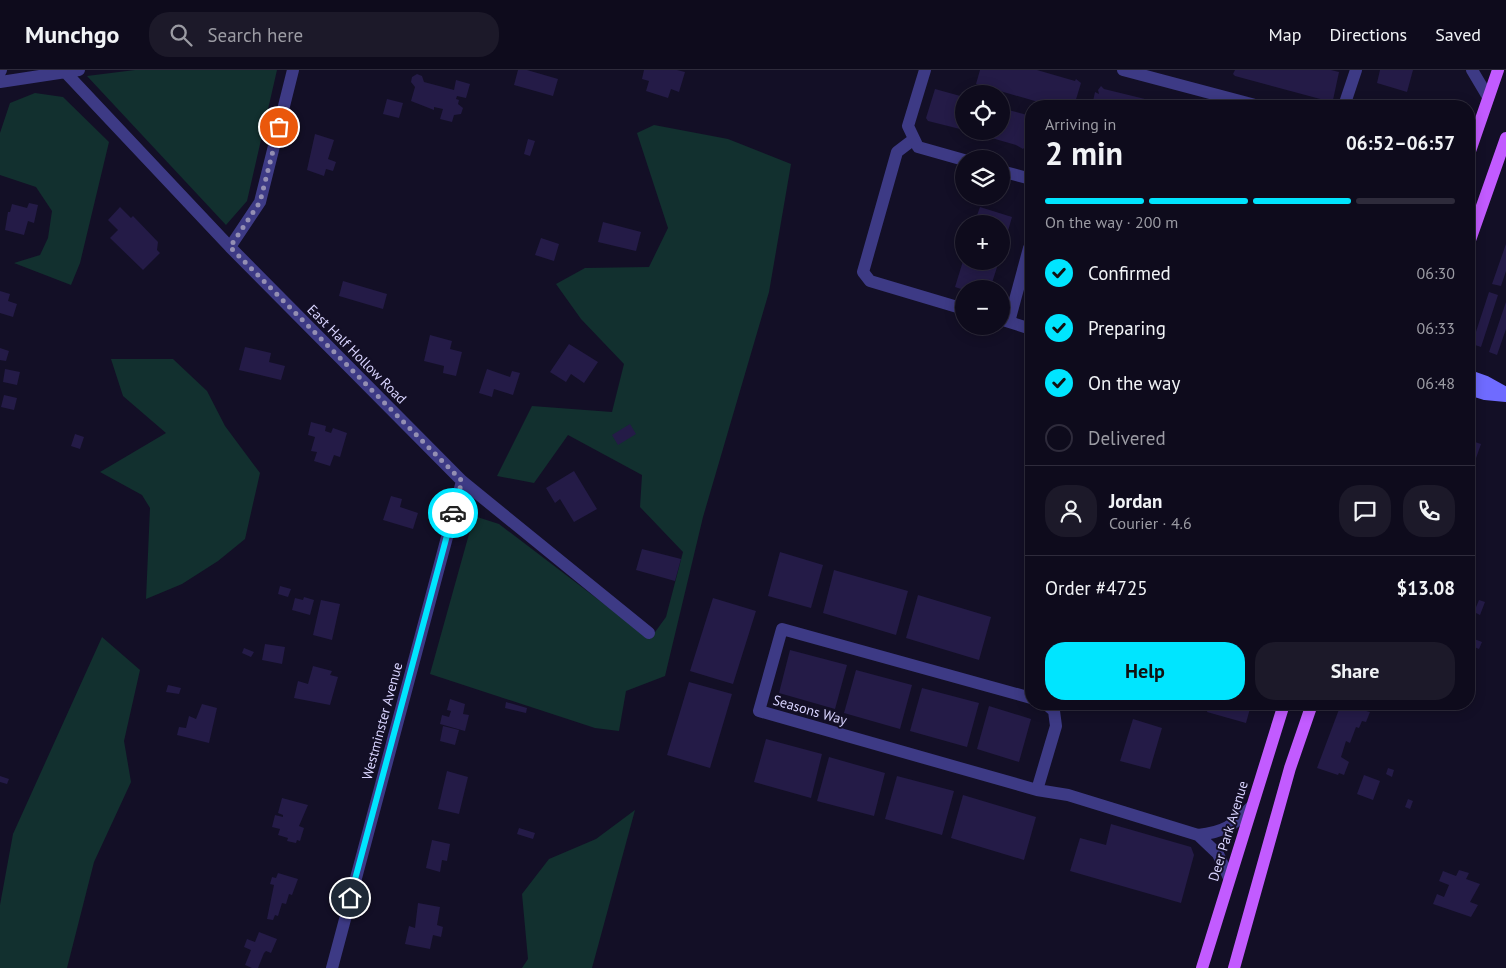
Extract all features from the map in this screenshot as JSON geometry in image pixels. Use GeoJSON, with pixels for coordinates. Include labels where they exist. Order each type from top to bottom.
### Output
{"type":"FeatureCollection","features":[{"type":"Feature","properties":{"kind":"main road"},"geometry":{"type":"LineString","coordinates":[[1475,136],[1498,70]]}},
{"type":"Feature","properties":{"kind":"main road"},"geometry":{"type":"LineString","coordinates":[[1475,227],[1506,138]]}},
{"type":"Feature","properties":{"kind":"main road","name":"Deer Park Avenue"},"geometry":{"type":"LineString","coordinates":[[1202,968],[1282,710]]}},
{"type":"Feature","properties":{"kind":"main road"},"geometry":{"type":"LineString","coordinates":[[1234,968],[1290,768],[1310,710]]}},
{"type":"Feature","properties":{"kind":"street"},"geometry":{"type":"LineString","coordinates":[[0,82],[79,70]]}},
{"type":"Feature","properties":{"kind":"street"},"geometry":{"type":"LineString","coordinates":[[230,247],[260,202],[293,70]]}},
{"type":"Feature","properties":{"kind":"street"},"geometry":{"type":"LineString","coordinates":[[925,70],[908,126],[918,147],[955,157]]}},
{"type":"Feature","properties":{"kind":"street"},"geometry":{"type":"LineString","coordinates":[[1123,70],[1234,100]]}},
{"type":"Feature","properties":{"kind":"street"},"geometry":{"type":"LineString","coordinates":[[1346,100],[1356,70]]}},
{"type":"Feature","properties":{"kind":"street"},"geometry":{"type":"LineString","coordinates":[[1472,70],[1488,97]]}},
{"type":"Feature","properties":{"kind":"street","name":"East Half Hollow Road"},"geometry":{"type":"LineString","coordinates":[[66,72],[230,247],[462,481],[649,633]]}},
{"type":"Feature","properties":{"kind":"street"},"geometry":{"type":"LineString","coordinates":[[914,140],[897,152],[863,272],[870,281],[955,306]]}},
{"type":"Feature","properties":{"kind":"street"},"geometry":{"type":"LineString","coordinates":[[1010,173],[1025,177]]}},
{"type":"Feature","properties":{"kind":"street"},"geometry":{"type":"LineString","coordinates":[[1010,306],[1025,263]]}},
{"type":"Feature","properties":{"kind":"street"},"geometry":{"type":"LineString","coordinates":[[1010,323],[1025,327]]}},
{"type":"Feature","properties":{"kind":"street"},"geometry":{"type":"LineString","coordinates":[[1475,378],[1486,382],[1506,394]]}},
{"type":"Feature","properties":{"kind":"street"},"geometry":{"type":"LineString","coordinates":[[1475,391],[1485,394],[1506,394]]}},
{"type":"Feature","properties":{"kind":"street","name":"Westminster Avenue"},"geometry":{"type":"LineString","coordinates":[[332,968],[462,481]]}},
{"type":"Feature","properties":{"kind":"street","name":"Seasons Way"},"geometry":{"type":"LineString","coordinates":[[1025,696],[782,629],[760,711],[1037,790],[1068,795],[1198,835]]}},
{"type":"Feature","properties":{"kind":"street"},"geometry":{"type":"LineString","coordinates":[[1037,790],[1056,726],[1053,710]]}},
{"type":"Feature","properties":{"kind":"street"},"geometry":{"type":"LineString","coordinates":[[1198,835],[1218,833],[1229,828],[1251,807]]}},
{"type":"Feature","properties":{"kind":"street"},"geometry":{"type":"LineString","coordinates":[[1198,835],[1218,854],[1229,878]]}},
{"type":"Feature","properties":{"kind":"green space"},"geometry":{"type":"Polygon","coordinates":[[[135,70],[277,70],[247,201],[226,225],[87,76],[135,70]]]}},
{"type":"Feature","properties":{"kind":"green space"},"geometry":{"type":"Polygon","coordinates":[[[35,93],[63,97],[109,142],[80,263],[71,285],[14,263],[40,255],[48,238],[52,211],[36,187],[0,175],[0,133],[10,103],[35,93]]]}},
{"type":"Feature","properties":{"kind":"green space"},"geometry":{"type":"Polygon","coordinates":[[[654,125],[728,139],[791,164],[769,292],[703,517],[665,676],[626,691],[619,731],[595,728],[430,674],[474,516],[499,524],[650,639],[666,617],[683,552],[640,507],[642,475],[568,435],[534,483],[497,476],[532,406],[612,412],[624,364],[581,319],[556,284],[585,268],[649,267],[668,228],[637,133],[654,125]]]}},
{"type":"Feature","properties":{"kind":"green space"},"geometry":{"type":"Polygon","coordinates":[[[111,359],[173,359],[207,391],[225,426],[260,473],[245,539],[218,561],[182,584],[146,599],[150,508],[142,495],[100,472],[166,433],[123,396],[111,359]]]}},
{"type":"Feature","properties":{"kind":"green space"},"geometry":{"type":"Polygon","coordinates":[[[102,637],[140,670],[124,741],[131,782],[94,862],[67,968],[0,968],[0,905],[13,834],[102,637]]]}},
{"type":"Feature","properties":{"kind":"green space"},"geometry":{"type":"Polygon","coordinates":[[[635,810],[592,968],[522,968],[528,959],[522,894],[549,859],[596,839],[635,810]]]}},
{"type":"Feature","properties":{"kind":"building"},"geometry":{"type":"Polygon","coordinates":[[[518,70],[527,70],[558,79],[553,96],[514,85],[518,70]]]}},
{"type":"Feature","properties":{"kind":"building"},"geometry":{"type":"Polygon","coordinates":[[[644,70],[677,70],[685,72],[679,92],[671,89],[668,98],[646,91],[649,81],[642,79],[644,70]]]}},
{"type":"Feature","properties":{"kind":"building"},"geometry":{"type":"Polygon","coordinates":[[[980,70],[1037,70],[1075,81],[1076,79],[1081,83],[1076,100],[1031,100],[1010,94],[1010,85],[976,84],[980,70]]]}},
{"type":"Feature","properties":{"kind":"building"},"geometry":{"type":"Polygon","coordinates":[[[1235,70],[1331,70],[1339,72],[1333,100],[1324,100],[1233,74],[1235,70]]]}},
{"type":"Feature","properties":{"kind":"building"},"geometry":{"type":"Polygon","coordinates":[[[1380,70],[1413,70],[1407,92],[1377,83],[1380,70]]]}},
{"type":"Feature","properties":{"kind":"building"},"geometry":{"type":"Polygon","coordinates":[[[417,74],[422,76],[424,82],[454,90],[456,80],[470,84],[466,98],[457,96],[456,99],[459,100],[458,104],[463,108],[461,114],[454,115],[452,122],[440,119],[443,109],[434,107],[434,110],[411,101],[415,87],[411,82],[412,77],[417,74]]]}},
{"type":"Feature","properties":{"kind":"building"},"geometry":{"type":"Polygon","coordinates":[[[1101,86],[1104,89],[1145,100],[1093,100],[1095,92],[1099,94],[1098,90],[1101,86]]]}},
{"type":"Feature","properties":{"kind":"building"},"geometry":{"type":"Polygon","coordinates":[[[935,89],[955,95],[955,128],[928,121],[926,118],[935,89]]]}},
{"type":"Feature","properties":{"kind":"building"},"geometry":{"type":"Polygon","coordinates":[[[387,99],[403,103],[399,118],[383,114],[387,99]]]}},
{"type":"Feature","properties":{"kind":"building"},"geometry":{"type":"Polygon","coordinates":[[[1010,110],[1025,114],[1025,147],[1023,149],[999,140],[1010,140],[1010,110]]]}},
{"type":"Feature","properties":{"kind":"building"},"geometry":{"type":"Polygon","coordinates":[[[315,134],[334,140],[328,159],[336,162],[333,171],[326,169],[324,176],[307,170],[315,134]]]}},
{"type":"Feature","properties":{"kind":"building"},"geometry":{"type":"Polygon","coordinates":[[[528,139],[535,141],[530,156],[524,154],[528,139]]]}},
{"type":"Feature","properties":{"kind":"building"},"geometry":{"type":"Polygon","coordinates":[[[29,203],[38,205],[34,223],[28,221],[24,235],[5,230],[8,212],[10,212],[12,204],[27,208],[29,203]]]}},
{"type":"Feature","properties":{"kind":"building"},"geometry":{"type":"Polygon","coordinates":[[[120,207],[131,218],[133,216],[158,242],[157,250],[160,253],[143,270],[110,238],[118,230],[108,220],[120,207]]]}},
{"type":"Feature","properties":{"kind":"building"},"geometry":{"type":"Polygon","coordinates":[[[980,207],[1006,215],[977,215],[980,207]]]}},
{"type":"Feature","properties":{"kind":"building"},"geometry":{"type":"Polygon","coordinates":[[[603,222],[641,232],[636,251],[598,242],[603,222]]]}},
{"type":"Feature","properties":{"kind":"building"},"geometry":{"type":"Polygon","coordinates":[[[541,238],[559,244],[554,261],[535,255],[541,238]]]}},
{"type":"Feature","properties":{"kind":"building"},"geometry":{"type":"Polygon","coordinates":[[[1506,244],[1506,271],[1501,286],[1492,284],[1506,244]]]}},
{"type":"Feature","properties":{"kind":"building"},"geometry":{"type":"Polygon","coordinates":[[[960,270],[996,270],[993,280],[957,280],[960,270]]]}},
{"type":"Feature","properties":{"kind":"building"},"geometry":{"type":"Polygon","coordinates":[[[343,281],[387,294],[383,309],[339,296],[343,281]]]}},
{"type":"Feature","properties":{"kind":"building"},"geometry":{"type":"Polygon","coordinates":[[[0,291],[10,294],[8,301],[17,304],[13,317],[0,313],[0,291]]]}},
{"type":"Feature","properties":{"kind":"building"},"geometry":{"type":"Polygon","coordinates":[[[1489,292],[1498,295],[1481,347],[1475,345],[1475,335],[1489,292]]]}},
{"type":"Feature","properties":{"kind":"building"},"geometry":{"type":"Polygon","coordinates":[[[1506,302],[1506,329],[1497,355],[1489,352],[1506,302]]]}},
{"type":"Feature","properties":{"kind":"building"},"geometry":{"type":"Polygon","coordinates":[[[430,335],[452,341],[450,349],[462,352],[456,376],[443,373],[444,366],[424,361],[430,335]]]}},
{"type":"Feature","properties":{"kind":"building"},"geometry":{"type":"Polygon","coordinates":[[[569,344],[598,362],[584,383],[571,374],[566,382],[550,372],[569,344]]]}},
{"type":"Feature","properties":{"kind":"building"},"geometry":{"type":"Polygon","coordinates":[[[245,347],[271,353],[269,362],[285,366],[281,380],[239,370],[245,347]]]}},
{"type":"Feature","properties":{"kind":"building"},"geometry":{"type":"Polygon","coordinates":[[[0,348],[9,351],[6,361],[0,360],[0,348]]]}},
{"type":"Feature","properties":{"kind":"building"},"geometry":{"type":"Polygon","coordinates":[[[5,369],[20,372],[17,385],[3,382],[5,369]]]}},
{"type":"Feature","properties":{"kind":"building"},"geometry":{"type":"Polygon","coordinates":[[[487,369],[510,377],[512,371],[520,373],[513,395],[494,389],[492,397],[479,393],[487,369]]]}},
{"type":"Feature","properties":{"kind":"building"},"geometry":{"type":"Polygon","coordinates":[[[4,395],[17,398],[14,410],[1,407],[4,395]]]}},
{"type":"Feature","properties":{"kind":"building"},"geometry":{"type":"Polygon","coordinates":[[[311,422],[326,426],[325,431],[331,433],[333,428],[347,433],[340,457],[334,455],[330,466],[314,461],[317,452],[311,451],[315,437],[308,435],[311,422]]]}},
{"type":"Feature","properties":{"kind":"building"},"geometry":{"type":"Polygon","coordinates":[[[630,424],[636,434],[618,445],[612,435],[630,424]]]}},
{"type":"Feature","properties":{"kind":"building"},"geometry":{"type":"Polygon","coordinates":[[[75,434],[84,437],[80,449],[71,446],[75,434]]]}},
{"type":"Feature","properties":{"kind":"building"},"geometry":{"type":"Polygon","coordinates":[[[1475,442],[1481,444],[1475,461],[1475,442]]]}},
{"type":"Feature","properties":{"kind":"building"},"geometry":{"type":"Polygon","coordinates":[[[574,471],[597,509],[574,522],[560,499],[555,503],[546,488],[574,471]]]}},
{"type":"Feature","properties":{"kind":"building"},"geometry":{"type":"Polygon","coordinates":[[[391,496],[402,499],[400,507],[418,513],[413,529],[383,520],[391,496]]]}},
{"type":"Feature","properties":{"kind":"building"},"geometry":{"type":"Polygon","coordinates":[[[642,549],[681,559],[675,581],[636,570],[642,549]]]}},
{"type":"Feature","properties":{"kind":"building"},"geometry":{"type":"Polygon","coordinates":[[[780,552],[823,565],[811,608],[768,596],[780,552]]]}},
{"type":"Feature","properties":{"kind":"building"},"geometry":{"type":"Polygon","coordinates":[[[834,570],[908,591],[896,635],[823,613],[834,570]]]}},
{"type":"Feature","properties":{"kind":"building"},"geometry":{"type":"Polygon","coordinates":[[[280,586],[291,589],[288,597],[278,594],[280,586]]]}},
{"type":"Feature","properties":{"kind":"building"},"geometry":{"type":"Polygon","coordinates":[[[918,595],[991,617],[979,660],[906,638],[918,595]]]}},
{"type":"Feature","properties":{"kind":"building"},"geometry":{"type":"Polygon","coordinates":[[[304,597],[314,600],[310,615],[292,610],[295,598],[303,600],[304,597]]]}},
{"type":"Feature","properties":{"kind":"building"},"geometry":{"type":"Polygon","coordinates":[[[713,598],[756,611],[733,684],[690,671],[713,598]]]}},
{"type":"Feature","properties":{"kind":"building"},"geometry":{"type":"Polygon","coordinates":[[[321,600],[340,604],[332,640],[313,635],[321,600]]]}},
{"type":"Feature","properties":{"kind":"building"},"geometry":{"type":"Polygon","coordinates":[[[1479,600],[1485,602],[1480,615],[1475,612],[1479,600]]]}},
{"type":"Feature","properties":{"kind":"building"},"geometry":{"type":"Polygon","coordinates":[[[1475,639],[1482,642],[1479,649],[1475,647],[1475,639]]]}},
{"type":"Feature","properties":{"kind":"building"},"geometry":{"type":"Polygon","coordinates":[[[265,644],[285,647],[282,664],[262,660],[265,644]]]}},
{"type":"Feature","properties":{"kind":"building"},"geometry":{"type":"Polygon","coordinates":[[[244,648],[254,652],[251,657],[242,653],[244,648]]]}},
{"type":"Feature","properties":{"kind":"building"},"geometry":{"type":"Polygon","coordinates":[[[790,650],[847,665],[835,709],[779,693],[790,650]]]}},
{"type":"Feature","properties":{"kind":"building"},"geometry":{"type":"Polygon","coordinates":[[[313,666],[332,671],[330,675],[338,677],[330,705],[294,698],[298,681],[308,684],[313,666]]]}},
{"type":"Feature","properties":{"kind":"building"},"geometry":{"type":"Polygon","coordinates":[[[856,670],[912,685],[900,729],[844,713],[856,670]]]}},
{"type":"Feature","properties":{"kind":"building"},"geometry":{"type":"Polygon","coordinates":[[[689,682],[732,694],[710,768],[667,755],[689,682]]]}},
{"type":"Feature","properties":{"kind":"building"},"geometry":{"type":"Polygon","coordinates":[[[168,685],[181,688],[179,694],[166,692],[168,685]]]}},
{"type":"Feature","properties":{"kind":"building"},"geometry":{"type":"Polygon","coordinates":[[[922,688],[979,703],[967,747],[910,731],[922,688]]]}},
{"type":"Feature","properties":{"kind":"building"},"geometry":{"type":"Polygon","coordinates":[[[450,699],[465,704],[463,714],[469,715],[465,731],[440,724],[442,715],[449,717],[451,711],[447,710],[450,699]]]}},
{"type":"Feature","properties":{"kind":"building"},"geometry":{"type":"Polygon","coordinates":[[[506,702],[527,708],[526,713],[505,708],[506,702]]]}},
{"type":"Feature","properties":{"kind":"building"},"geometry":{"type":"Polygon","coordinates":[[[202,704],[217,708],[209,743],[177,735],[179,727],[186,728],[189,716],[196,719],[202,704]]]}},
{"type":"Feature","properties":{"kind":"building"},"geometry":{"type":"Polygon","coordinates":[[[989,706],[1031,719],[1019,762],[977,749],[989,706]]]}},
{"type":"Feature","properties":{"kind":"building"},"geometry":{"type":"Polygon","coordinates":[[[1208,710],[1250,710],[1246,723],[1207,712],[1208,710]]]}},
{"type":"Feature","properties":{"kind":"building"},"geometry":{"type":"Polygon","coordinates":[[[1339,710],[1363,710],[1370,712],[1366,722],[1362,721],[1359,728],[1356,727],[1350,743],[1346,741],[1341,757],[1349,762],[1344,775],[1339,773],[1338,775],[1317,768],[1339,710]]]}},
{"type":"Feature","properties":{"kind":"building"},"geometry":{"type":"Polygon","coordinates":[[[1133,719],[1162,728],[1150,769],[1120,761],[1133,719]]]}},
{"type":"Feature","properties":{"kind":"building"},"geometry":{"type":"Polygon","coordinates":[[[443,726],[459,730],[455,745],[440,741],[443,726]]]}},
{"type":"Feature","properties":{"kind":"building"},"geometry":{"type":"Polygon","coordinates":[[[766,739],[822,754],[811,798],[754,782],[766,739]]]}},
{"type":"Feature","properties":{"kind":"building"},"geometry":{"type":"Polygon","coordinates":[[[829,757],[885,773],[874,816],[817,801],[829,757]]]}},
{"type":"Feature","properties":{"kind":"building"},"geometry":{"type":"Polygon","coordinates":[[[1388,768],[1394,770],[1392,777],[1386,774],[1388,768]]]}},
{"type":"Feature","properties":{"kind":"building"},"geometry":{"type":"Polygon","coordinates":[[[447,771],[468,777],[459,814],[438,809],[447,771]]]}},
{"type":"Feature","properties":{"kind":"building"},"geometry":{"type":"Polygon","coordinates":[[[1364,775],[1380,781],[1373,800],[1357,794],[1364,775]]]}},
{"type":"Feature","properties":{"kind":"building"},"geometry":{"type":"Polygon","coordinates":[[[0,776],[9,779],[7,784],[0,782],[0,776]]]}},
{"type":"Feature","properties":{"kind":"building"},"geometry":{"type":"Polygon","coordinates":[[[897,776],[954,791],[942,835],[885,819],[897,776]]]}},
{"type":"Feature","properties":{"kind":"building"},"geometry":{"type":"Polygon","coordinates":[[[963,795],[1036,817],[1024,860],[951,838],[963,795]]]}},
{"type":"Feature","properties":{"kind":"building"},"geometry":{"type":"Polygon","coordinates":[[[282,798],[308,805],[299,826],[304,828],[300,841],[297,840],[296,843],[287,841],[288,838],[278,835],[280,829],[272,827],[275,815],[283,817],[283,815],[278,813],[282,798]]]}},
{"type":"Feature","properties":{"kind":"building"},"geometry":{"type":"Polygon","coordinates":[[[1408,799],[1413,801],[1410,809],[1405,807],[1408,799]]]}},
{"type":"Feature","properties":{"kind":"building"},"geometry":{"type":"Polygon","coordinates":[[[1111,824],[1191,847],[1194,855],[1181,903],[1070,871],[1080,838],[1106,845],[1111,824]]]}},
{"type":"Feature","properties":{"kind":"building"},"geometry":{"type":"Polygon","coordinates":[[[519,828],[535,833],[533,839],[517,834],[519,828]]]}},
{"type":"Feature","properties":{"kind":"building"},"geometry":{"type":"Polygon","coordinates":[[[432,840],[450,844],[447,861],[442,860],[440,872],[426,868],[432,840]]]}},
{"type":"Feature","properties":{"kind":"building"},"geometry":{"type":"Polygon","coordinates":[[[1459,870],[1469,873],[1466,879],[1480,884],[1470,902],[1478,905],[1471,917],[1433,904],[1437,894],[1444,897],[1449,885],[1439,881],[1443,871],[1456,876],[1459,870]]]}},
{"type":"Feature","properties":{"kind":"building"},"geometry":{"type":"Polygon","coordinates":[[[278,873],[298,879],[292,895],[289,894],[286,904],[282,903],[278,916],[275,915],[273,920],[267,919],[274,885],[270,884],[272,877],[276,878],[278,873]]]}},
{"type":"Feature","properties":{"kind":"building"},"geometry":{"type":"Polygon","coordinates":[[[418,903],[440,907],[437,925],[443,927],[441,937],[433,935],[430,949],[405,944],[409,926],[415,928],[418,903]]]}},
{"type":"Feature","properties":{"kind":"building"},"geometry":{"type":"Polygon","coordinates":[[[259,932],[277,939],[271,953],[266,951],[258,968],[252,968],[245,965],[251,950],[244,947],[247,939],[255,942],[259,932]]]}},
{"type":"Feature","properties":{"kind":"way so far"},"geometry":{"type":"LineString","coordinates":[[279,127],[260,202],[230,247],[462,481],[453,513]]}},
{"type":"Feature","properties":{"kind":"route"},"geometry":{"type":"LineString","coordinates":[[350,898],[453,513]]}}]}
